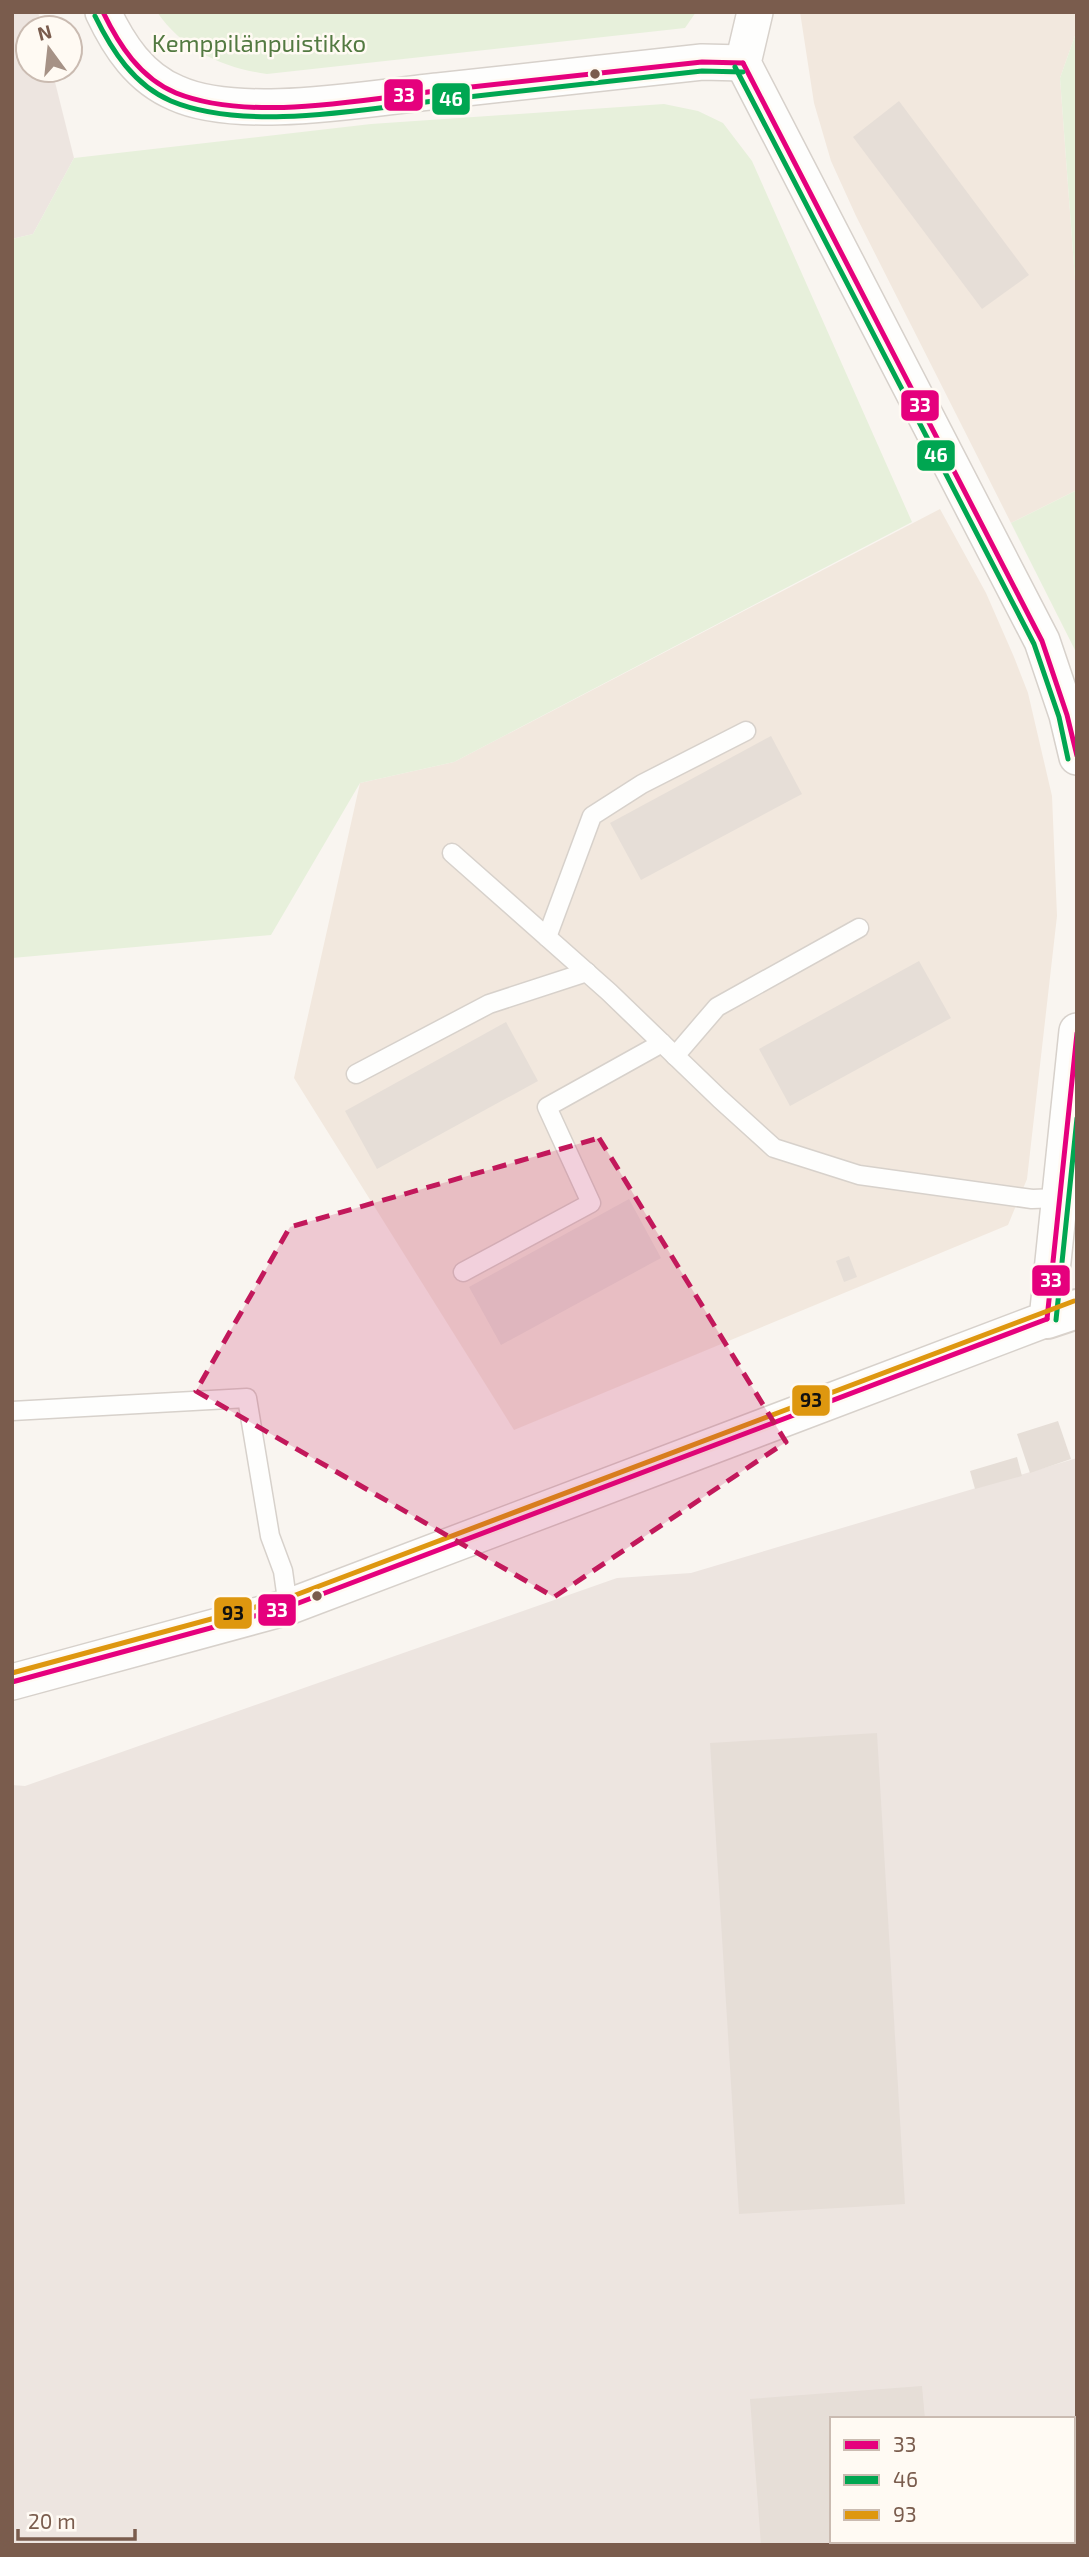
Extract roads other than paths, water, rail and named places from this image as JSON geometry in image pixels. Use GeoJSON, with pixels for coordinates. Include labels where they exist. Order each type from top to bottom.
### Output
{"type":"FeatureCollection","features":[{"type":"Feature","properties":{"kind":"street"},"geometry":{"type":"LineString","coordinates":[[103,12],[114,36],[131,60],[153,80],[176,93],[206,103],[249,107],[320,103],[702,62],[743,63]]}},
{"type":"Feature","properties":{"kind":"street"},"geometry":{"type":"LineString","coordinates":[[755,12],[743,63],[1042,641],[1067,715],[1077,757]]}},
{"type":"Feature","properties":{"kind":"street"},"geometry":{"type":"LineString","coordinates":[[12,1682],[288,1607],[1062,1314],[1059,1198],[1077,1031]]}},
{"type":"Feature","properties":{"kind":"lane"},"geometry":{"type":"LineString","coordinates":[[547,937],[592,816],[642,784],[746,731]]}},
{"type":"Feature","properties":{"kind":"lane"},"geometry":{"type":"LineString","coordinates":[[452,853],[587,972],[774,1148],[859,1175],[1032,1199],[1059,1198]]}},
{"type":"Feature","properties":{"kind":"lane"},"geometry":{"type":"LineString","coordinates":[[675,1056],[717,1007],[859,928]]}},
{"type":"Feature","properties":{"kind":"lane"},"geometry":{"type":"LineString","coordinates":[[356,1074],[489,1004],[587,972]]}},
{"type":"Feature","properties":{"kind":"lane"},"geometry":{"type":"LineString","coordinates":[[463,1272],[591,1203],[547,1107],[662,1043]]}},
{"type":"Feature","properties":{"kind":"lane"},"geometry":{"type":"LineString","coordinates":[[12,1411],[247,1398],[270,1536],[283,1571],[288,1607]]}},
{"type":"Feature","properties":{"kind":"park label","name":"Kemppilänpuistikko"},"geometry":{"type":"Point","coordinates":[259,42]}}]}
